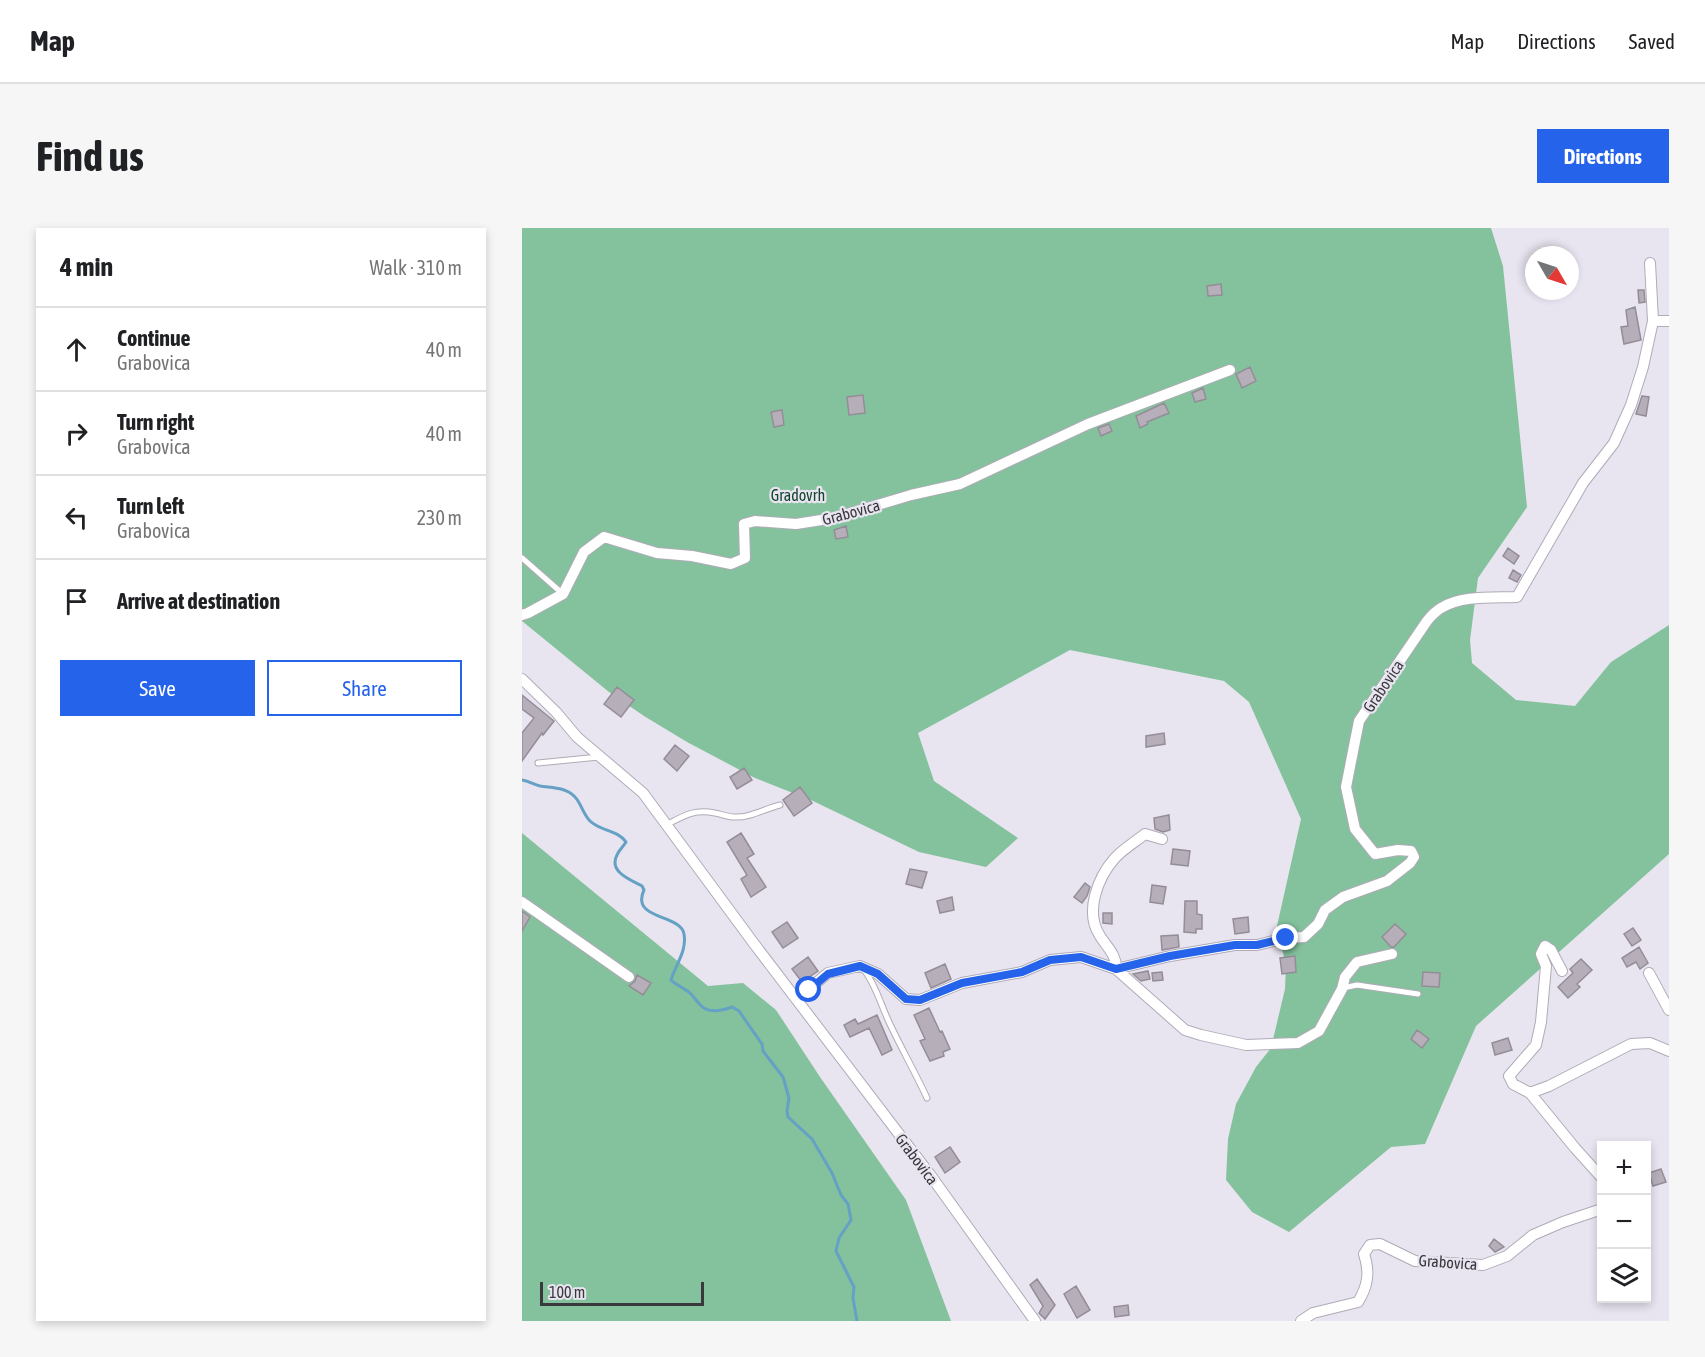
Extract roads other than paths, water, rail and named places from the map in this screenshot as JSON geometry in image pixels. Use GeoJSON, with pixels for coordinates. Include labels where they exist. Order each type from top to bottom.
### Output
{"type":"FeatureCollection","features":[{"type":"Feature","properties":{"kind":"street","name":"Grabovica"},"geometry":{"type":"LineString","coordinates":[[1116,969],[1170,956],[1304,937],[1318,924],[1325,910],[1343,897],[1387,881],[1410,863],[1414,856],[1411,851],[1398,850],[1375,854],[1355,829],[1346,787],[1359,721],[1427,621],[1439,609],[1452,602],[1478,598],[1517,597],[1583,483],[1614,443],[1631,405],[1643,367],[1653,321],[1650,263]]}},
{"type":"Feature","properties":{"kind":"street"},"geometry":{"type":"LineString","coordinates":[[1653,321],[1669,321]]}},
{"type":"Feature","properties":{"kind":"street","name":"Grabovica"},"geometry":{"type":"LineString","coordinates":[[563,594],[584,552],[603,537],[657,553],[692,556],[731,564],[745,558],[744,524],[755,521],[796,524],[834,518],[911,495],[960,484],[1088,424],[1230,370]]}},
{"type":"Feature","properties":{"kind":"street"},"geometry":{"type":"LineString","coordinates":[[522,615],[563,594]]}},
{"type":"Feature","properties":{"kind":"street","name":"Grabovica"},"geometry":{"type":"LineString","coordinates":[[522,679],[578,737],[642,793],[931,1176],[1035,1321]]}},
{"type":"Feature","properties":{"kind":"street"},"geometry":{"type":"LineString","coordinates":[[1116,969],[1112,952],[1098,934],[1092,918],[1102,875],[1116,856],[1145,834],[1162,838]]}},
{"type":"Feature","properties":{"kind":"street"},"geometry":{"type":"LineString","coordinates":[[522,902],[629,977]]}},
{"type":"Feature","properties":{"kind":"street"},"geometry":{"type":"LineString","coordinates":[[1562,971],[1551,950],[1545,946],[1541,954],[1546,966],[1536,1046],[1509,1076],[1513,1083],[1530,1093],[1597,1172]]}},
{"type":"Feature","properties":{"kind":"street"},"geometry":{"type":"LineString","coordinates":[[797,999],[828,974],[860,966],[878,974],[906,999],[920,1000],[962,983],[1022,972],[1050,960],[1081,957],[1116,969],[1185,1030],[1246,1045],[1298,1043],[1319,1031],[1342,989],[1345,977],[1357,962],[1392,954]]}},
{"type":"Feature","properties":{"kind":"street"},"geometry":{"type":"LineString","coordinates":[[1649,973],[1669,1010]]}},
{"type":"Feature","properties":{"kind":"street"},"geometry":{"type":"LineString","coordinates":[[1530,1093],[1631,1044],[1650,1043],[1669,1051]]}},
{"type":"Feature","properties":{"kind":"street","name":"Grabovica"},"geometry":{"type":"LineString","coordinates":[[1300,1321],[1312,1313],[1358,1302],[1364,1292],[1368,1268],[1364,1254],[1370,1245],[1380,1244],[1414,1261],[1483,1265],[1507,1256],[1533,1235],[1597,1211]]}},
{"type":"Feature","properties":{"kind":"lane"},"geometry":{"type":"LineString","coordinates":[[522,558],[563,594]]}},
{"type":"Feature","properties":{"kind":"lane"},"geometry":{"type":"LineString","coordinates":[[538,763],[601,757]]}},
{"type":"Feature","properties":{"kind":"lane"},"geometry":{"type":"LineString","coordinates":[[666,825],[693,812],[704,811],[734,817],[752,815],[766,808],[780,805]]}},
{"type":"Feature","properties":{"kind":"lane"},"geometry":{"type":"LineString","coordinates":[[860,966],[872,980],[890,1024],[927,1098]]}},
{"type":"Feature","properties":{"kind":"lane"},"geometry":{"type":"LineString","coordinates":[[1342,989],[1357,985],[1418,994]]}},
{"type":"Feature","properties":{"kind":"waterway"},"geometry":{"type":"LineString","coordinates":[[522,780],[567,791],[577,799],[590,821],[623,838],[626,842],[615,861],[618,871],[642,886],[644,907],[675,923],[684,934],[683,952],[671,980],[689,992],[707,1010],[732,1007],[739,1011],[762,1044],[763,1051],[783,1077],[789,1098],[788,1117],[812,1139],[848,1204],[851,1220],[839,1238],[836,1251],[854,1287],[853,1298],[857,1321]]}},
{"type":"Feature","properties":{"kind":"park label","name":"Gradovrh"},"geometry":{"type":"Point","coordinates":[798,495]}}]}
